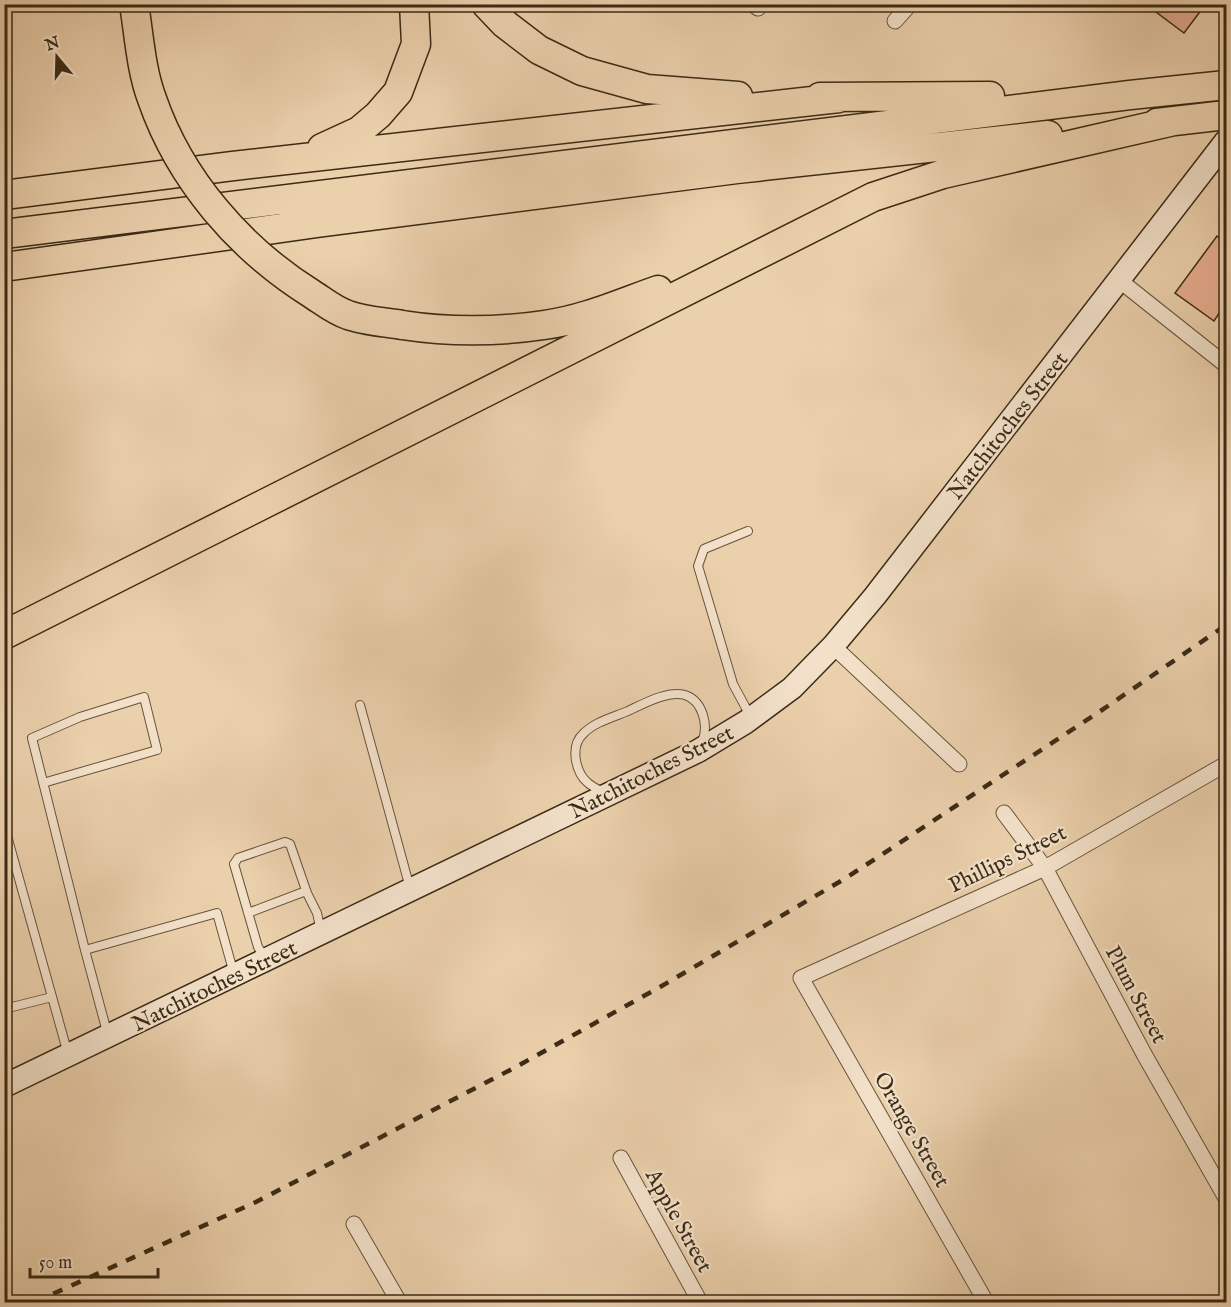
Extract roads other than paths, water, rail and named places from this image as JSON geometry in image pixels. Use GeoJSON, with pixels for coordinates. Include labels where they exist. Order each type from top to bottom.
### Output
{"type":"FeatureCollection","features":[{"type":"Feature","properties":{"kind":"highway"},"geometry":{"type":"LineString","coordinates":[[134,4],[151,98],[172,148],[199,189],[234,232],[268,262],[303,288],[347,315],[439,330],[487,330],[545,325],[598,311],[681,281],[873,197],[943,174],[1174,121]]}},
{"type":"Feature","properties":{"kind":"highway"},"geometry":{"type":"LineString","coordinates":[[233,166],[306,153],[329,146],[359,131],[378,115],[398,92],[416,44],[414,4]]}},
{"type":"Feature","properties":{"kind":"highway"},"geometry":{"type":"LineString","coordinates":[[486,4],[505,24],[539,51],[582,71],[647,89],[723,95],[839,98],[1130,95]]}},
{"type":"Feature","properties":{"kind":"highway"},"geometry":{"type":"LineString","coordinates":[[4,234],[1130,95],[1227,85]]}},
{"type":"Feature","properties":{"kind":"highway"},"geometry":{"type":"LineString","coordinates":[[4,195],[233,166],[839,98]]}},
{"type":"Feature","properties":{"kind":"highway"},"geometry":{"type":"LineString","coordinates":[[4,267],[317,223],[737,169],[1227,115]]}},
{"type":"Feature","properties":{"kind":"highway"},"geometry":{"type":"LineString","coordinates":[[4,636],[873,197]]}},
{"type":"Feature","properties":{"kind":"street"},"geometry":{"type":"LineString","coordinates":[[896,21],[910,4]]}},
{"type":"Feature","properties":{"kind":"street","name":"Natchitoches Street"},"geometry":{"type":"LineString","coordinates":[[4,1086],[698,751],[758,713],[792,688],[833,646],[875,596],[1227,141]]}},
{"type":"Feature","properties":{"kind":"street"},"geometry":{"type":"LineString","coordinates":[[1119,280],[1227,365]]}},
{"type":"Feature","properties":{"kind":"street"},"geometry":{"type":"LineString","coordinates":[[833,646],[959,764]]}},
{"type":"Feature","properties":{"kind":"street","name":"Phillips Street"},"geometry":{"type":"LineString","coordinates":[[801,978],[1045,868],[1227,764]]}},
{"type":"Feature","properties":{"kind":"street","name":"Plum Street"},"geometry":{"type":"LineString","coordinates":[[1004,813],[1045,868],[1144,1054],[1227,1198]]}},
{"type":"Feature","properties":{"kind":"street","name":"Orange Street"},"geometry":{"type":"LineString","coordinates":[[801,978],[986,1302]]}},
{"type":"Feature","properties":{"kind":"street","name":"Apple Street"},"geometry":{"type":"LineString","coordinates":[[621,1158],[700,1302]]}},
{"type":"Feature","properties":{"kind":"street"},"geometry":{"type":"LineString","coordinates":[[354,1224],[399,1302]]}},
{"type":"Feature","properties":{"kind":"lane"},"geometry":{"type":"LineString","coordinates":[[748,531],[704,549],[698,566],[733,684],[747,710],[758,713]]}},
{"type":"Feature","properties":{"kind":"lane"},"geometry":{"type":"LineString","coordinates":[[607,795],[586,782],[575,759],[575,746],[583,734],[595,725],[670,694],[686,695],[705,717],[705,735],[698,751]]}},
{"type":"Feature","properties":{"kind":"lane"},"geometry":{"type":"LineString","coordinates":[[43,783],[157,750],[144,697],[80,717],[32,738],[43,783],[85,950],[108,1036]]}},
{"type":"Feature","properties":{"kind":"lane"},"geometry":{"type":"LineString","coordinates":[[360,705],[410,890]]}},
{"type":"Feature","properties":{"kind":"lane"},"geometry":{"type":"LineString","coordinates":[[4,825],[9,857],[69,1055]]}},
{"type":"Feature","properties":{"kind":"lane"},"geometry":{"type":"LineString","coordinates":[[266,960],[258,947],[234,864],[238,858],[285,842],[290,844],[306,891],[317,913],[321,933]]}},
{"type":"Feature","properties":{"kind":"lane"},"geometry":{"type":"LineString","coordinates":[[248,913],[306,891]]}},
{"type":"Feature","properties":{"kind":"lane"},"geometry":{"type":"LineString","coordinates":[[85,950],[217,913],[234,975]]}},
{"type":"Feature","properties":{"kind":"lane"},"geometry":{"type":"LineString","coordinates":[[4,1009],[52,997]]}},
{"type":"Feature","properties":{"kind":"railway"},"geometry":{"type":"LineString","coordinates":[[35,1302],[256,1202],[514,1068],[660,987],[846,878],[1102,710],[1226,625]]}}]}
